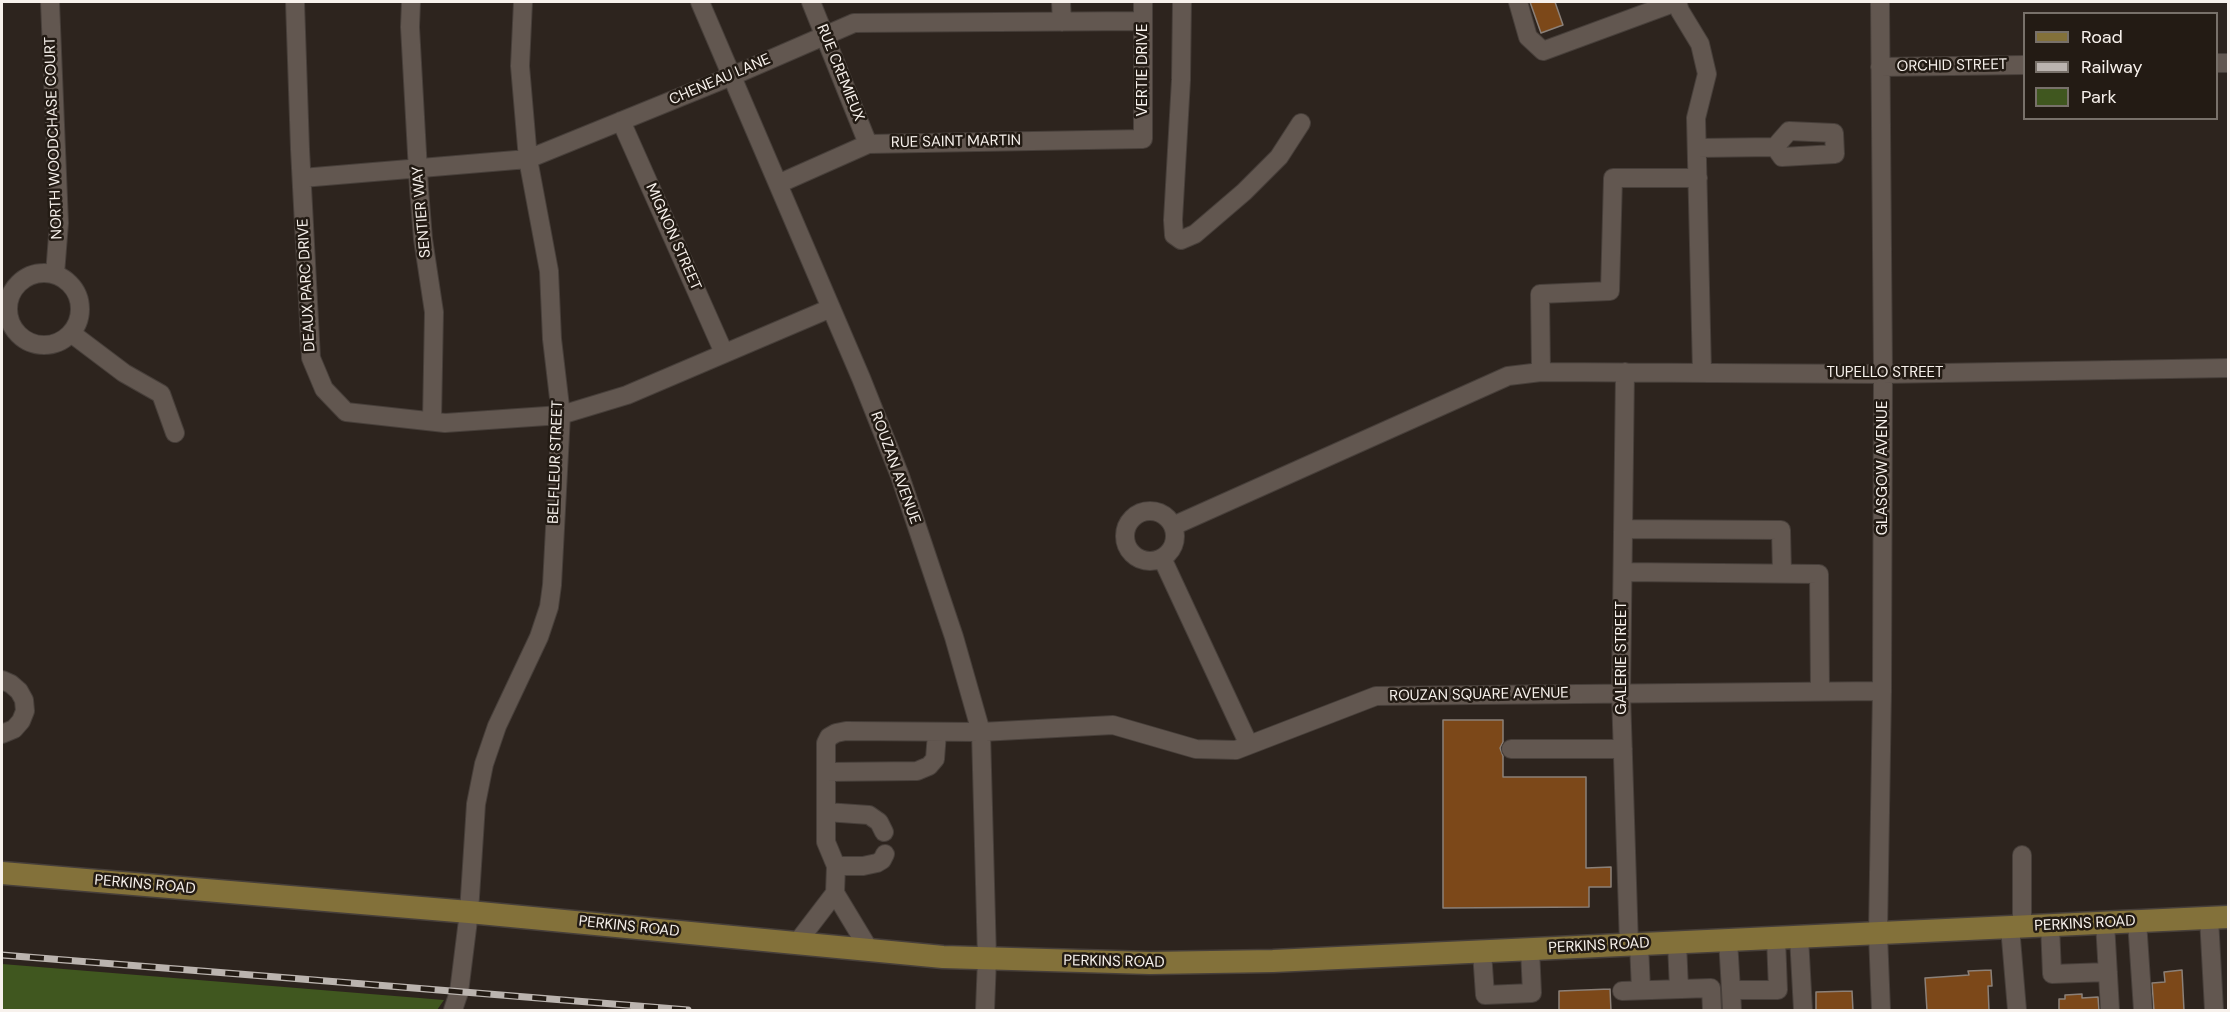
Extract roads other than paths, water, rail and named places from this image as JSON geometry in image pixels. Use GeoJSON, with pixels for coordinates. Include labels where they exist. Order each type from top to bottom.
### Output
{"type":"FeatureCollection","features":[{"type":"Feature","properties":{"kind":"main road","name":"PERKINS ROAD"},"geometry":{"type":"LineString","coordinates":[[2,873],[469,912],[870,951],[987,960],[1232,963],[2219,917]]}},
{"type":"Feature","properties":{"kind":"street","name":"NORTH WOODCHASE COURT"},"geometry":{"type":"LineString","coordinates":[[50,2],[59,223],[55,274]]}},
{"type":"Feature","properties":{"kind":"street","name":"DEAUX PARC DRIVE"},"geometry":{"type":"LineString","coordinates":[[295,2],[311,358],[324,389],[346,412],[445,423],[561,415],[627,395],[831,308]]}},
{"type":"Feature","properties":{"kind":"street","name":"SENTIER WAY"},"geometry":{"type":"LineString","coordinates":[[411,2],[410,27],[417,168],[423,239],[434,312],[432,422]]}},
{"type":"Feature","properties":{"kind":"street","name":"BELFLEUR STREET"},"geometry":{"type":"LineString","coordinates":[[453,1011],[459,992],[469,912],[476,804],[484,764],[497,726],[530,661],[549,607],[552,585],[561,415],[552,339],[549,271],[528,159],[520,66],[523,2]]}},
{"type":"Feature","properties":{"kind":"street","name":"ROUZAN AVENUE"},"geometry":{"type":"LineString","coordinates":[[700,2],[900,476],[954,637],[981,732],[987,960],[985,1011]]}},
{"type":"Feature","properties":{"kind":"street","name":"RUE CREMIEUX"},"geometry":{"type":"LineString","coordinates":[[811,2],[868,144]]}},
{"type":"Feature","properties":{"kind":"street"},"geometry":{"type":"LineString","coordinates":[[1061,2],[1062,22]]}},
{"type":"Feature","properties":{"kind":"street","name":"VERTIE DRIVE"},"geometry":{"type":"LineString","coordinates":[[1143,2],[1143,139]]}},
{"type":"Feature","properties":{"kind":"street"},"geometry":{"type":"LineString","coordinates":[[1182,2],[1174,235],[1180,240],[1195,234],[1244,192],[1279,157],[1301,123]]}},
{"type":"Feature","properties":{"kind":"street"},"geometry":{"type":"LineString","coordinates":[[1518,2],[1528,37],[1543,51],[1676,2],[1700,44],[1707,74],[1696,118],[1702,372]]}},
{"type":"Feature","properties":{"kind":"street","name":"GLASGOW AVENUE"},"geometry":{"type":"LineString","coordinates":[[1880,2],[1883,374],[1882,691],[1878,934],[1881,1011]]}},
{"type":"Feature","properties":{"kind":"street","name":"CHENEAU LANE"},"geometry":{"type":"LineString","coordinates":[[302,178],[528,159],[732,76],[854,23],[1143,21]]}},
{"type":"Feature","properties":{"kind":"street","name":"ORCHID STREET"},"geometry":{"type":"LineString","coordinates":[[1880,67],[2023,65]]}},
{"type":"Feature","properties":{"kind":"street","name":"MIGNON STREET"},"geometry":{"type":"LineString","coordinates":[[621,121],[724,353]]}},
{"type":"Feature","properties":{"kind":"street","name":"RUE SAINT MARTIN"},"geometry":{"type":"LineString","coordinates":[[778,184],[868,144],[1143,139]]}},
{"type":"Feature","properties":{"kind":"street"},"geometry":{"type":"LineString","coordinates":[[1697,148],[1775,147]]}},
{"type":"Feature","properties":{"kind":"street"},"geometry":{"type":"LineString","coordinates":[[1541,372],[1540,294],[1610,291],[1613,178],[1698,178]]}},
{"type":"Feature","properties":{"kind":"street"},"geometry":{"type":"LineString","coordinates":[[41,273],[55,274],[68,282],[76,293],[80,306],[78,320],[71,333],[59,341],[46,345],[32,343],[20,336],[11,325],[7,311],[9,297],[16,285],[28,276],[41,273]]}},
{"type":"Feature","properties":{"kind":"street"},"geometry":{"type":"LineString","coordinates":[[71,333],[124,373],[161,394],[175,433]]}},
{"type":"Feature","properties":{"kind":"street","name":"TUPELLO STREET"},"geometry":{"type":"LineString","coordinates":[[1173,526],[1508,376],[1541,372],[1883,374],[2229,368]]}},
{"type":"Feature","properties":{"kind":"street","name":"GALERIE STREET"},"geometry":{"type":"LineString","coordinates":[[1625,372],[1621,694],[1634,945],[1641,990]]}},
{"type":"Feature","properties":{"kind":"street"},"geometry":{"type":"LineString","coordinates":[[1150,511],[1166,516],[1173,526],[1175,538],[1173,546],[1162,558],[1146,560],[1138,558],[1127,546],[1126,530],[1135,516],[1150,511]]}},
{"type":"Feature","properties":{"kind":"street"},"geometry":{"type":"LineString","coordinates":[[1623,529],[1781,530],[1782,573]]}},
{"type":"Feature","properties":{"kind":"street"},"geometry":{"type":"LineString","coordinates":[[1162,558],[1249,745]]}},
{"type":"Feature","properties":{"kind":"street"},"geometry":{"type":"LineString","coordinates":[[1623,572],[1820,574],[1820,691]]}},
{"type":"Feature","properties":{"kind":"street"},"geometry":{"type":"LineString","coordinates":[[2,680],[19,691],[24,700],[25,711],[21,721],[14,729],[2,734]]}},
{"type":"Feature","properties":{"kind":"street","name":"ROUZAN SQUARE AVENUE"},"geometry":{"type":"LineString","coordinates":[[836,866],[826,842],[826,743],[829,736],[846,731],[937,733],[1113,725],[1196,749],[1236,750],[1376,696],[1882,691]]}},
{"type":"Feature","properties":{"kind":"street"},"geometry":{"type":"LineString","coordinates":[[826,771],[917,771],[929,766],[935,759],[937,733]]}},
{"type":"Feature","properties":{"kind":"street"},"geometry":{"type":"LineString","coordinates":[[1511,749],[1623,749]]}},
{"type":"Feature","properties":{"kind":"street"},"geometry":{"type":"LineString","coordinates":[[826,812],[869,815],[879,822],[884,832]]}},
{"type":"Feature","properties":{"kind":"street"},"geometry":{"type":"LineString","coordinates":[[870,951],[835,893],[836,866],[863,866],[877,863],[885,854]]}},
{"type":"Feature","properties":{"kind":"street"},"geometry":{"type":"LineString","coordinates":[[2017,1011],[2016,927],[2022,855]]}},
{"type":"Feature","properties":{"kind":"street"},"geometry":{"type":"LineString","coordinates":[[796,944],[835,893]]}},
{"type":"Feature","properties":{"kind":"street"},"geometry":{"type":"LineString","coordinates":[[2214,1011],[2219,917]]}},
{"type":"Feature","properties":{"kind":"street"},"geometry":{"type":"LineString","coordinates":[[2138,921],[2143,1011]]}},
{"type":"Feature","properties":{"kind":"street"},"geometry":{"type":"LineString","coordinates":[[2105,923],[2110,1011]]}},
{"type":"Feature","properties":{"kind":"street"},"geometry":{"type":"LineString","coordinates":[[2050,925],[2052,974],[2108,972]]}},
{"type":"Feature","properties":{"kind":"street"},"geometry":{"type":"LineString","coordinates":[[1799,937],[1803,1011]]}},
{"type":"Feature","properties":{"kind":"street"},"geometry":{"type":"LineString","coordinates":[[1731,990],[1778,990],[1776,938]]}},
{"type":"Feature","properties":{"kind":"street"},"geometry":{"type":"LineString","coordinates":[[1728,940],[1732,1011]]}},
{"type":"Feature","properties":{"kind":"street"},"geometry":{"type":"LineString","coordinates":[[1677,943],[1679,989]]}},
{"type":"Feature","properties":{"kind":"street"},"geometry":{"type":"LineString","coordinates":[[1482,951],[1485,995],[1532,993],[1530,949]]}},
{"type":"Feature","properties":{"kind":"street"},"geometry":{"type":"LineString","coordinates":[[1622,991],[1711,988],[1712,1011]]}},
{"type":"Feature","properties":{"kind":"railway"},"geometry":{"type":"LineString","coordinates":[[2,955],[688,1010]]}}]}
